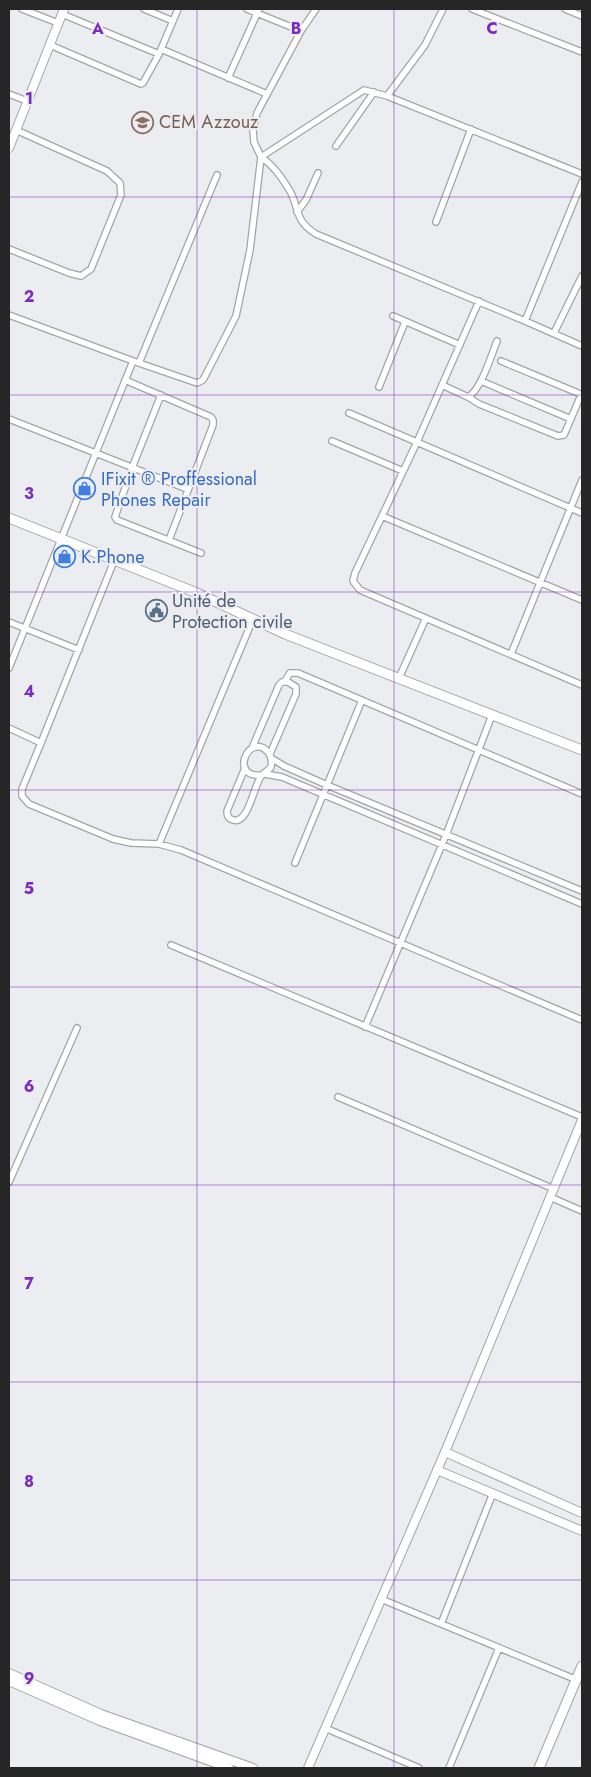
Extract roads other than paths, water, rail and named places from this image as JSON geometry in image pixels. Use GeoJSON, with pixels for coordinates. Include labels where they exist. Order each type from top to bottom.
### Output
{"type":"FeatureCollection","features":[{"type":"Feature","properties":{"kind":"main road"},"geometry":{"type":"LineString","coordinates":[[9,518],[197,593],[284,634],[582,750]]}},
{"type":"Feature","properties":{"kind":"main road"},"geometry":{"type":"LineString","coordinates":[[539,1768],[582,1666]]}},
{"type":"Feature","properties":{"kind":"street"},"geometry":{"type":"LineString","coordinates":[[22,9],[58,23]]}},
{"type":"Feature","properties":{"kind":"street"},"geometry":{"type":"LineString","coordinates":[[144,9],[173,21]]}},
{"type":"Feature","properties":{"kind":"street"},"geometry":{"type":"LineString","coordinates":[[50,45],[141,84],[146,82],[178,9]]}},
{"type":"Feature","properties":{"kind":"street"},"geometry":{"type":"LineString","coordinates":[[247,9],[258,11],[301,31]]}},
{"type":"Feature","properties":{"kind":"street"},"geometry":{"type":"LineString","coordinates":[[316,9],[301,31],[257,113],[253,131],[254,142],[262,157],[272,164],[286,185],[304,226],[316,234],[479,301],[582,346]]}},
{"type":"Feature","properties":{"kind":"street"},"geometry":{"type":"LineString","coordinates":[[387,96],[425,45],[443,9]]}},
{"type":"Feature","properties":{"kind":"street"},"geometry":{"type":"LineString","coordinates":[[472,9],[582,52]]}},
{"type":"Feature","properties":{"kind":"street"},"geometry":{"type":"LineString","coordinates":[[565,9],[582,16]]}},
{"type":"Feature","properties":{"kind":"street"},"geometry":{"type":"LineString","coordinates":[[9,144],[63,11],[267,94]]}},
{"type":"Feature","properties":{"kind":"street"},"geometry":{"type":"LineString","coordinates":[[228,78],[258,11]]}},
{"type":"Feature","properties":{"kind":"street"},"geometry":{"type":"LineString","coordinates":[[9,315],[197,383],[203,380],[236,316],[250,250],[262,157],[364,90],[387,96],[582,174]]}},
{"type":"Feature","properties":{"kind":"street"},"geometry":{"type":"LineString","coordinates":[[336,146],[374,92]]}},
{"type":"Feature","properties":{"kind":"street"},"geometry":{"type":"LineString","coordinates":[[9,94],[27,102]]}},
{"type":"Feature","properties":{"kind":"street"},"geometry":{"type":"LineString","coordinates":[[436,222],[471,129]]}},
{"type":"Feature","properties":{"kind":"street"},"geometry":{"type":"LineString","coordinates":[[9,248],[69,273],[81,276],[91,269],[120,195],[120,183],[107,171],[16,130]]}},
{"type":"Feature","properties":{"kind":"street"},"geometry":{"type":"LineString","coordinates":[[298,212],[306,200],[318,173]]}},
{"type":"Feature","properties":{"kind":"street"},"geometry":{"type":"LineString","coordinates":[[9,668],[125,380],[136,362],[217,175]]}},
{"type":"Feature","properties":{"kind":"street"},"geometry":{"type":"LineString","coordinates":[[525,321],[582,182]]}},
{"type":"Feature","properties":{"kind":"street"},"geometry":{"type":"LineString","coordinates":[[554,333],[582,276]]}},
{"type":"Feature","properties":{"kind":"street"},"geometry":{"type":"LineString","coordinates":[[479,301],[353,581],[360,590],[582,685]]}},
{"type":"Feature","properties":{"kind":"street"},"geometry":{"type":"LineString","coordinates":[[393,316],[460,345]]}},
{"type":"Feature","properties":{"kind":"street"},"geometry":{"type":"LineString","coordinates":[[379,388],[406,322]]}},
{"type":"Feature","properties":{"kind":"street"},"geometry":{"type":"LineString","coordinates":[[468,397],[473,394],[481,381],[497,341]]}},
{"type":"Feature","properties":{"kind":"street"},"geometry":{"type":"LineString","coordinates":[[442,385],[479,404],[558,436],[564,435],[581,395],[501,361]]}},
{"type":"Feature","properties":{"kind":"street"},"geometry":{"type":"LineString","coordinates":[[125,380],[211,417],[214,420],[214,425],[187,489],[169,540]]}},
{"type":"Feature","properties":{"kind":"street"},"geometry":{"type":"LineString","coordinates":[[481,381],[571,419]]}},
{"type":"Feature","properties":{"kind":"street"},"geometry":{"type":"LineString","coordinates":[[161,395],[115,517],[117,520],[201,553]]}},
{"type":"Feature","properties":{"kind":"street"},"geometry":{"type":"LineString","coordinates":[[349,413],[582,512]]}},
{"type":"Feature","properties":{"kind":"street"},"geometry":{"type":"LineString","coordinates":[[9,419],[187,489]]}},
{"type":"Feature","properties":{"kind":"street"},"geometry":{"type":"LineString","coordinates":[[332,441],[403,471]]}},
{"type":"Feature","properties":{"kind":"street"},"geometry":{"type":"LineString","coordinates":[[511,654],[582,480]]}},
{"type":"Feature","properties":{"kind":"street"},"geometry":{"type":"LineString","coordinates":[[382,516],[582,600]]}},
{"type":"Feature","properties":{"kind":"street"},"geometry":{"type":"LineString","coordinates":[[114,561],[22,790],[22,796],[26,802],[113,839],[131,843],[159,844],[191,854],[582,1020]]}},
{"type":"Feature","properties":{"kind":"street"},"geometry":{"type":"LineString","coordinates":[[399,678],[426,618]]}},
{"type":"Feature","properties":{"kind":"street"},"geometry":{"type":"LineString","coordinates":[[159,844],[253,619]]}},
{"type":"Feature","properties":{"kind":"street"},"geometry":{"type":"LineString","coordinates":[[9,622],[79,650]]}},
{"type":"Feature","properties":{"kind":"street"},"geometry":{"type":"LineString","coordinates":[[285,681],[294,684],[296,694],[271,756],[271,767],[263,774],[243,817],[236,821],[232,820],[227,815],[227,811],[245,768],[244,759],[252,748],[279,686],[290,673],[298,673],[582,794]]}},
{"type":"Feature","properties":{"kind":"street"},"geometry":{"type":"LineString","coordinates":[[295,863],[362,700]]}},
{"type":"Feature","properties":{"kind":"street"},"geometry":{"type":"LineString","coordinates":[[366,1027],[442,845],[492,715]]}},
{"type":"Feature","properties":{"kind":"street"},"geometry":{"type":"LineString","coordinates":[[9,728],[40,743]]}},
{"type":"Feature","properties":{"kind":"street"},"geometry":{"type":"LineString","coordinates":[[252,748],[262,748],[284,766],[327,785],[582,891]]}},
{"type":"Feature","properties":{"kind":"street"},"geometry":{"type":"LineString","coordinates":[[245,768],[252,774],[282,777],[582,904]]}},
{"type":"Feature","properties":{"kind":"street"},"geometry":{"type":"LineString","coordinates":[[570,899],[575,888]]}},
{"type":"Feature","properties":{"kind":"street"},"geometry":{"type":"LineString","coordinates":[[171,945],[582,1119],[445,1452],[308,1768]]}},
{"type":"Feature","properties":{"kind":"street"},"geometry":{"type":"LineString","coordinates":[[9,1182],[77,1028]]}},
{"type":"Feature","properties":{"kind":"street"},"geometry":{"type":"LineString","coordinates":[[338,1097],[554,1189]]}},
{"type":"Feature","properties":{"kind":"street"},"geometry":{"type":"LineString","coordinates":[[550,1197],[582,1211]]}},
{"type":"Feature","properties":{"kind":"street"},"geometry":{"type":"LineString","coordinates":[[445,1452],[582,1513]]}},
{"type":"Feature","properties":{"kind":"street"},"geometry":{"type":"LineString","coordinates":[[437,1470],[582,1531]]}},
{"type":"Feature","properties":{"kind":"street"},"geometry":{"type":"LineString","coordinates":[[441,1624],[493,1494]]}},
{"type":"Feature","properties":{"kind":"street"},"geometry":{"type":"LineString","coordinates":[[381,1599],[576,1680]]}},
{"type":"Feature","properties":{"kind":"street"},"geometry":{"type":"LineString","coordinates":[[449,1768],[499,1648]]}},
{"type":"Feature","properties":{"kind":"street"},"geometry":{"type":"LineString","coordinates":[[9,1673],[101,1714],[253,1768]]}},
{"type":"Feature","properties":{"kind":"street"},"geometry":{"type":"LineString","coordinates":[[9,1681],[100,1721],[229,1768]]}},
{"type":"Feature","properties":{"kind":"street"},"geometry":{"type":"LineString","coordinates":[[325,1728],[419,1768]]}},
{"type":"Feature","properties":{"kind":"place","name":"CEM Azzouz"},"geometry":{"type":"Point","coordinates":[143,122]}},
{"type":"Feature","properties":{"kind":"place","name":"IFixit ® Proffessional Phones Repair"},"geometry":{"type":"Point","coordinates":[85,489]}},
{"type":"Feature","properties":{"kind":"place","name":"K.Phone"},"geometry":{"type":"Point","coordinates":[65,557]}},
{"type":"Feature","properties":{"kind":"place","name":"Unité de Protection civile"},"geometry":{"type":"Point","coordinates":[156,611]}}]}
